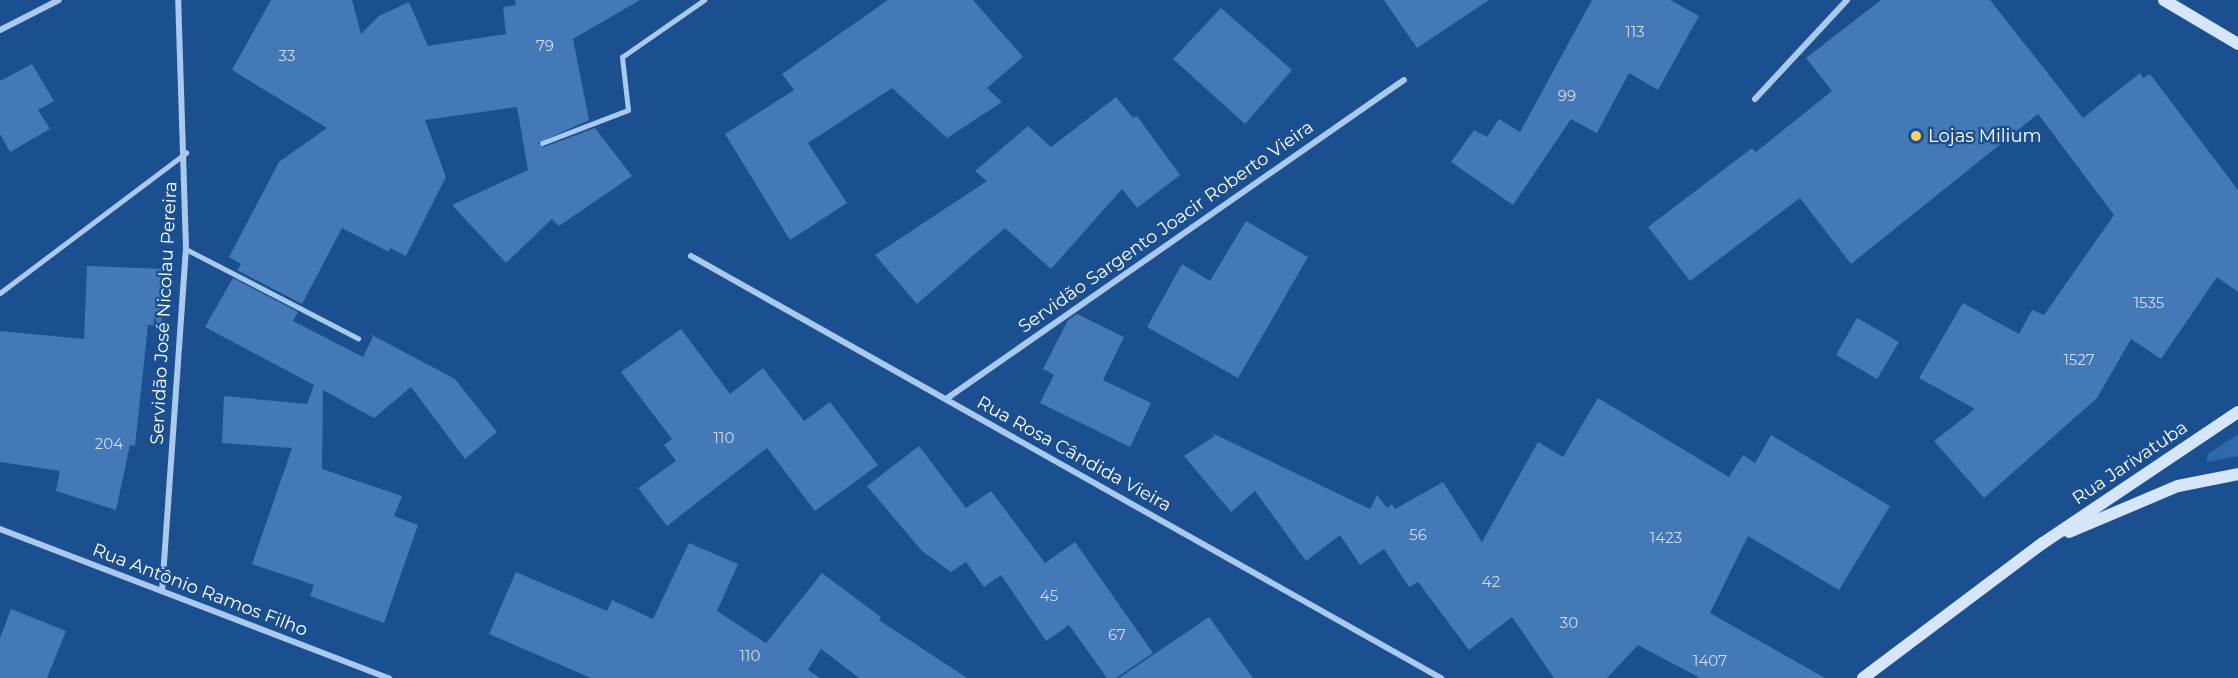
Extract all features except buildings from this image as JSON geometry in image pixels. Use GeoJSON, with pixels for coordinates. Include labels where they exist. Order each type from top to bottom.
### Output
{"type":"FeatureCollection","features":[{"type":"Feature","properties":{"kind":"main road"},"geometry":{"type":"LineString","coordinates":[[2164,0],[2238,44]]}},
{"type":"Feature","properties":{"kind":"main road","name":"Rua Jarivatuba"},"geometry":{"type":"LineString","coordinates":[[1863,678],[2043,543],[2238,412]]}},
{"type":"Feature","properties":{"kind":"main road","name":"Rua Jarivatuba"},"geometry":{"type":"LineString","coordinates":[[2043,543],[2178,486],[2238,474]]}},
{"type":"Feature","properties":{"kind":"street"},"geometry":{"type":"LineString","coordinates":[[0,30],[59,0]]}},
{"type":"Feature","properties":{"kind":"street","name":"Servidão José Nicolau Pereira"},"geometry":{"type":"LineString","coordinates":[[162,591],[186,249],[186,153],[178,0]]}},
{"type":"Feature","properties":{"kind":"street"},"geometry":{"type":"LineString","coordinates":[[1755,99],[1847,0]]}},
{"type":"Feature","properties":{"kind":"street","name":"Servidão Sargento Joacir Roberto Vieira"},"geometry":{"type":"LineString","coordinates":[[946,399],[1404,80]]}},
{"type":"Feature","properties":{"kind":"street","name":"Rua Rosa Cândida Vieira"},"geometry":{"type":"LineString","coordinates":[[691,256],[1441,678]]}},
{"type":"Feature","properties":{"kind":"street","name":"Rua Antônio Ramos Filho"},"geometry":{"type":"LineString","coordinates":[[0,529],[389,678]]}},
{"type":"Feature","properties":{"kind":"lane"},"geometry":{"type":"LineString","coordinates":[[542,143],[628,110],[622,57],[704,0]]}},
{"type":"Feature","properties":{"kind":"lane"},"geometry":{"type":"LineString","coordinates":[[0,293],[186,153]]}},
{"type":"Feature","properties":{"kind":"lane"},"geometry":{"type":"LineString","coordinates":[[186,249],[358,338]]}},
{"type":"Feature","properties":{"kind":"shaded area"},"geometry":{"type":"Polygon","coordinates":[[[2238,434],[2238,456],[2206,462],[2208,454],[2238,434]]]}},
{"type":"Feature","properties":{"kind":"place","name":"Lojas Milium"},"geometry":{"type":"Point","coordinates":[1916,136]}}]}
